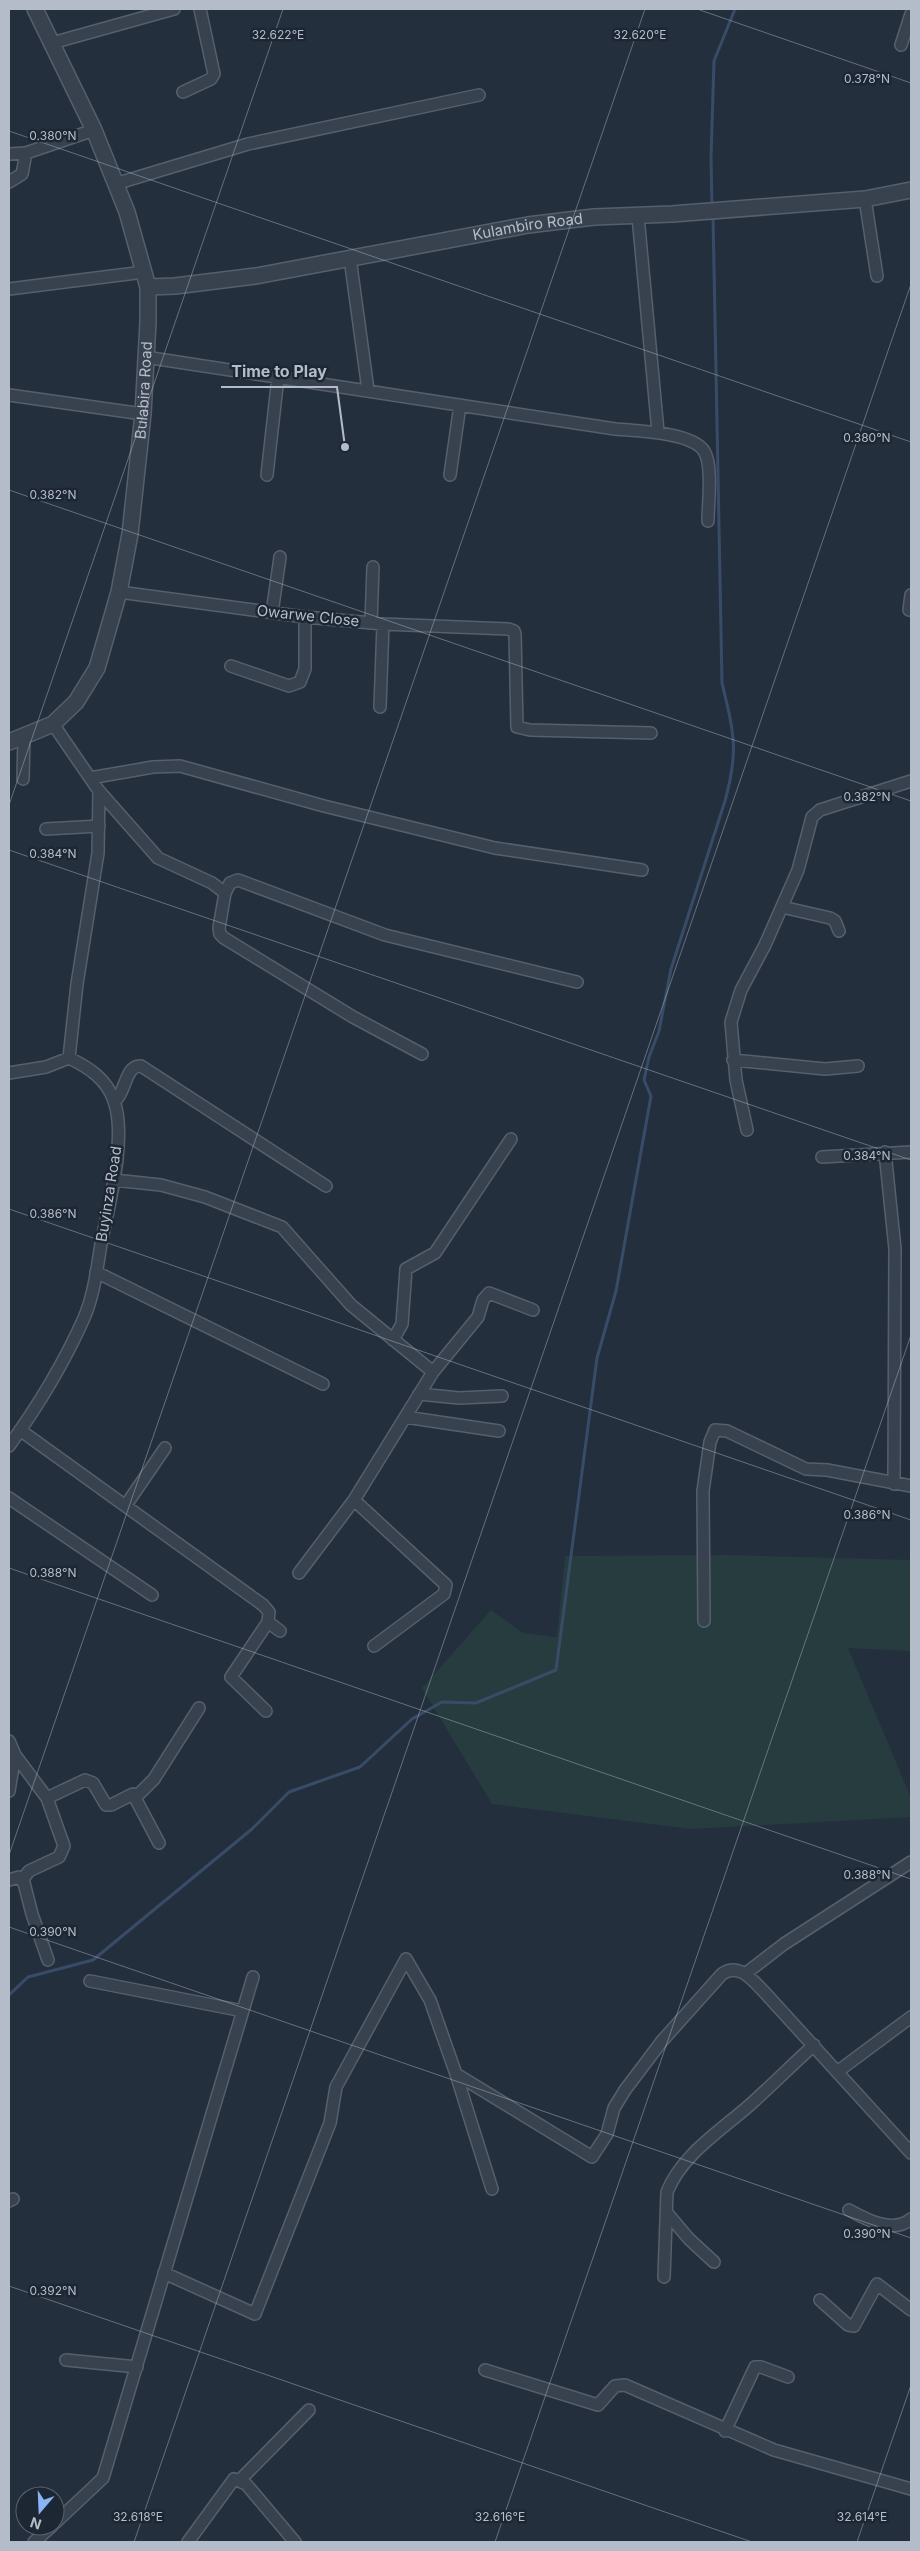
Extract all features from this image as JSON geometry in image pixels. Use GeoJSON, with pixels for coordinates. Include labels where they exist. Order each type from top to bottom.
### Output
{"type":"FeatureCollection","features":[{"type":"Feature","properties":{"kind":"street","name":"Bulabira Road"},"geometry":{"type":"LineString","coordinates":[[9,742],[53,724],[76,702],[89,684],[97,668],[119,592],[130,534],[143,414],[146,357],[146,279],[126,212],[94,130],[35,9]]}},
{"type":"Feature","properties":{"kind":"street"},"geometry":{"type":"LineString","coordinates":[[52,43],[174,9]]}},
{"type":"Feature","properties":{"kind":"street"},"geometry":{"type":"LineString","coordinates":[[183,92],[211,79],[214,74],[200,9]]}},
{"type":"Feature","properties":{"kind":"street"},"geometry":{"type":"LineString","coordinates":[[901,45],[911,14]]}},
{"type":"Feature","properties":{"kind":"street"},"geometry":{"type":"LineString","coordinates":[[115,184],[248,144],[479,95]]}},
{"type":"Feature","properties":{"kind":"street"},"geometry":{"type":"LineString","coordinates":[[9,154],[26,153],[94,130]]}},
{"type":"Feature","properties":{"kind":"street"},"geometry":{"type":"LineString","coordinates":[[9,182],[22,174],[26,153]]}},
{"type":"Feature","properties":{"kind":"street","name":"Kulambiro Road"},"geometry":{"type":"LineString","coordinates":[[146,279],[175,286],[256,276],[528,225],[594,217],[638,216],[865,199],[911,190]]}},
{"type":"Feature","properties":{"kind":"street"},"geometry":{"type":"LineString","coordinates":[[865,199],[877,276]]}},
{"type":"Feature","properties":{"kind":"street"},"geometry":{"type":"LineString","coordinates":[[638,216],[658,432]]}},
{"type":"Feature","properties":{"kind":"street"},"geometry":{"type":"LineString","coordinates":[[350,258],[368,390]]}},
{"type":"Feature","properties":{"kind":"street"},"geometry":{"type":"LineString","coordinates":[[9,289],[146,279]]}},
{"type":"Feature","properties":{"kind":"street"},"geometry":{"type":"LineString","coordinates":[[146,357],[615,429],[658,432],[694,443],[705,452],[708,464],[708,521]]}},
{"type":"Feature","properties":{"kind":"street"},"geometry":{"type":"LineString","coordinates":[[267,475],[278,377]]}},
{"type":"Feature","properties":{"kind":"street"},"geometry":{"type":"LineString","coordinates":[[9,395],[143,414]]}},
{"type":"Feature","properties":{"kind":"street"},"geometry":{"type":"LineString","coordinates":[[450,475],[460,405]]}},
{"type":"Feature","properties":{"kind":"street"},"geometry":{"type":"LineString","coordinates":[[272,613],[280,557]]}},
{"type":"Feature","properties":{"kind":"street"},"geometry":{"type":"LineString","coordinates":[[371,622],[373,568]]}},
{"type":"Feature","properties":{"kind":"street","name":"Owarwe Close"},"geometry":{"type":"LineString","coordinates":[[119,592],[304,617],[383,624],[511,629],[515,634],[516,724],[519,728],[651,733]]}},
{"type":"Feature","properties":{"kind":"street"},"geometry":{"type":"LineString","coordinates":[[909,610],[911,595]]}},
{"type":"Feature","properties":{"kind":"street"},"geometry":{"type":"LineString","coordinates":[[231,666],[289,686],[300,682],[305,669],[304,617]]}},
{"type":"Feature","properties":{"kind":"street"},"geometry":{"type":"LineString","coordinates":[[380,707],[383,624]]}},
{"type":"Feature","properties":{"kind":"street"},"geometry":{"type":"LineString","coordinates":[[53,724],[99,791],[158,858],[212,883],[225,893]]}},
{"type":"Feature","properties":{"kind":"street"},"geometry":{"type":"LineString","coordinates":[[23,779],[24,736]]}},
{"type":"Feature","properties":{"kind":"street"},"geometry":{"type":"LineString","coordinates":[[90,778],[153,767],[180,766],[324,806],[495,848],[642,870]]}},
{"type":"Feature","properties":{"kind":"street"},"geometry":{"type":"LineString","coordinates":[[747,1130],[733,1060],[731,1022],[735,1004],[798,870],[810,823],[815,812],[911,781]]}},
{"type":"Feature","properties":{"kind":"street"},"geometry":{"type":"LineString","coordinates":[[9,1073],[46,1067],[69,1058],[77,984],[98,853],[99,791]]}},
{"type":"Feature","properties":{"kind":"street"},"geometry":{"type":"LineString","coordinates":[[46,829],[99,826]]}},
{"type":"Feature","properties":{"kind":"street"},"geometry":{"type":"LineString","coordinates":[[422,1054],[354,1017],[224,938],[220,934],[220,928],[225,893],[230,883],[238,880],[377,932],[577,982]]}},
{"type":"Feature","properties":{"kind":"street"},"geometry":{"type":"LineString","coordinates":[[782,907],[830,918],[835,921],[839,931]]}},
{"type":"Feature","properties":{"kind":"street","name":"Buyinza Road"},"geometry":{"type":"LineString","coordinates":[[9,1446],[51,1383],[84,1319],[96,1272],[114,1180],[117,1142],[115,1101],[105,1082],[85,1066],[69,1058]]}},
{"type":"Feature","properties":{"kind":"street"},"geometry":{"type":"LineString","coordinates":[[733,1060],[825,1069],[858,1066]]}},
{"type":"Feature","properties":{"kind":"street"},"geometry":{"type":"LineString","coordinates":[[115,1101],[122,1094],[131,1070],[135,1066],[141,1066],[326,1186]]}},
{"type":"Feature","properties":{"kind":"street"},"geometry":{"type":"LineString","coordinates":[[393,1340],[402,1324],[406,1269],[435,1253],[511,1139]]}},
{"type":"Feature","properties":{"kind":"street"},"geometry":{"type":"LineString","coordinates":[[886,1152],[895,1249],[894,1484]]}},
{"type":"Feature","properties":{"kind":"street"},"geometry":{"type":"LineString","coordinates":[[822,1157],[911,1152]]}},
{"type":"Feature","properties":{"kind":"street"},"geometry":{"type":"LineString","coordinates":[[114,1180],[160,1185],[205,1197],[282,1227],[290,1232],[351,1305],[433,1372]]}},
{"type":"Feature","properties":{"kind":"street"},"geometry":{"type":"LineString","coordinates":[[96,1272],[323,1384]]}},
{"type":"Feature","properties":{"kind":"street"},"geometry":{"type":"LineString","coordinates":[[300,1573],[354,1500],[425,1383],[478,1317],[483,1300],[489,1293],[494,1293],[533,1310]]}},
{"type":"Feature","properties":{"kind":"street"},"geometry":{"type":"LineString","coordinates":[[425,1383],[436,1396]]}},
{"type":"Feature","properties":{"kind":"street"},"geometry":{"type":"LineString","coordinates":[[419,1394],[478,1398],[502,1396]]}},
{"type":"Feature","properties":{"kind":"street"},"geometry":{"type":"LineString","coordinates":[[405,1416],[499,1431]]}},
{"type":"Feature","properties":{"kind":"street"},"geometry":{"type":"LineString","coordinates":[[20,1430],[258,1600],[269,1612],[268,1622],[231,1677],[266,1711]]}},
{"type":"Feature","properties":{"kind":"street"},"geometry":{"type":"LineString","coordinates":[[704,1621],[704,1491],[710,1442],[715,1430],[727,1431],[806,1469],[827,1470],[911,1486]]}},
{"type":"Feature","properties":{"kind":"street"},"geometry":{"type":"LineString","coordinates":[[126,1505],[166,1448]]}},
{"type":"Feature","properties":{"kind":"street"},"geometry":{"type":"LineString","coordinates":[[9,1498],[152,1594]]}},
{"type":"Feature","properties":{"kind":"street"},"geometry":{"type":"LineString","coordinates":[[354,1500],[446,1585],[444,1594],[374,1646]]}},
{"type":"Feature","properties":{"kind":"street"},"geometry":{"type":"LineString","coordinates":[[268,1622],[280,1631]]}},
{"type":"Feature","properties":{"kind":"street"},"geometry":{"type":"LineString","coordinates":[[136,1797],[154,1779],[199,1708]]}},
{"type":"Feature","properties":{"kind":"street"},"geometry":{"type":"LineString","coordinates":[[9,1741],[14,1756],[47,1798],[62,1838],[63,1850],[57,1858],[26,1874],[24,1883]]}},
{"type":"Feature","properties":{"kind":"street"},"geometry":{"type":"LineString","coordinates":[[9,1791],[14,1756]]}},
{"type":"Feature","properties":{"kind":"street"},"geometry":{"type":"LineString","coordinates":[[47,1798],[88,1780],[93,1783],[106,1805],[111,1805],[131,1794],[136,1797],[159,1843]]}},
{"type":"Feature","properties":{"kind":"street"},"geometry":{"type":"LineString","coordinates":[[745,1974],[784,1944],[911,1862]]}},
{"type":"Feature","properties":{"kind":"street"},"geometry":{"type":"LineString","coordinates":[[9,1880],[19,1877],[24,1883],[32,1914],[48,1960]]}},
{"type":"Feature","properties":{"kind":"street"},"geometry":{"type":"LineString","coordinates":[[164,2273],[255,2314],[330,2123],[336,2087],[406,1959],[430,2000],[456,2074],[492,2189]]}},
{"type":"Feature","properties":{"kind":"street"},"geometry":{"type":"LineString","coordinates":[[456,2074],[592,2157],[607,2134],[618,2101],[662,2041],[722,1974],[732,1968],[745,1974],[814,2045],[911,2153]]}},
{"type":"Feature","properties":{"kind":"street"},"geometry":{"type":"LineString","coordinates":[[65,2514],[103,2478],[254,1977]]}},
{"type":"Feature","properties":{"kind":"street"},"geometry":{"type":"LineString","coordinates":[[90,1982],[244,2010]]}},
{"type":"Feature","properties":{"kind":"street"},"geometry":{"type":"LineString","coordinates":[[837,2072],[911,2017]]}},
{"type":"Feature","properties":{"kind":"street"},"geometry":{"type":"LineString","coordinates":[[664,2277],[667,2192],[680,2168],[814,2045]]}},
{"type":"Feature","properties":{"kind":"street"},"geometry":{"type":"LineString","coordinates":[[849,2210],[884,2225],[900,2224],[911,2219]]}},
{"type":"Feature","properties":{"kind":"street"},"geometry":{"type":"LineString","coordinates":[[667,2213],[689,2239],[714,2262]]}},
{"type":"Feature","properties":{"kind":"street"},"geometry":{"type":"LineString","coordinates":[[820,2300],[848,2325],[854,2326],[877,2284],[911,2310]]}},
{"type":"Feature","properties":{"kind":"street"},"geometry":{"type":"LineString","coordinates":[[66,2360],[137,2367]]}},
{"type":"Feature","properties":{"kind":"street"},"geometry":{"type":"LineString","coordinates":[[725,2430],[756,2367],[788,2377]]}},
{"type":"Feature","properties":{"kind":"street"},"geometry":{"type":"LineString","coordinates":[[485,2370],[598,2405],[610,2389],[621,2384],[774,2450],[911,2489]]}},
{"type":"Feature","properties":{"kind":"street"},"geometry":{"type":"LineString","coordinates":[[240,2480],[309,2410]]}},
{"type":"Feature","properties":{"kind":"street"},"geometry":{"type":"LineString","coordinates":[[188,2542],[234,2479],[246,2484],[295,2542]]}},
{"type":"Feature","properties":{"kind":"green space"},"geometry":{"type":"Polygon","coordinates":[[[727,1555],[911,1560],[911,1651],[848,1648],[911,1798],[911,1817],[691,1829],[492,1804],[422,1688],[491,1610],[523,1633],[557,1637],[565,1556],[727,1555]]]}},
{"type":"Feature","properties":{"kind":"waterway"},"geometry":{"type":"LineString","coordinates":[[712,207],[711,157],[714,61],[735,9]]}},
{"type":"Feature","properties":{"kind":"waterway"},"geometry":{"type":"LineString","coordinates":[[9,1995],[28,1977],[93,1960],[252,1829],[289,1792],[360,1767],[412,1719],[442,1702],[476,1703],[556,1670],[597,1358],[616,1291],[651,1096],[644,1080],[649,1057],[659,1031],[671,969],[725,801],[732,768],[732,729],[722,683],[713,215]]}},
{"type":"Feature","properties":{"kind":"place","name":"Time to Play"},"geometry":{"type":"Point","coordinates":[345,447]}}]}
